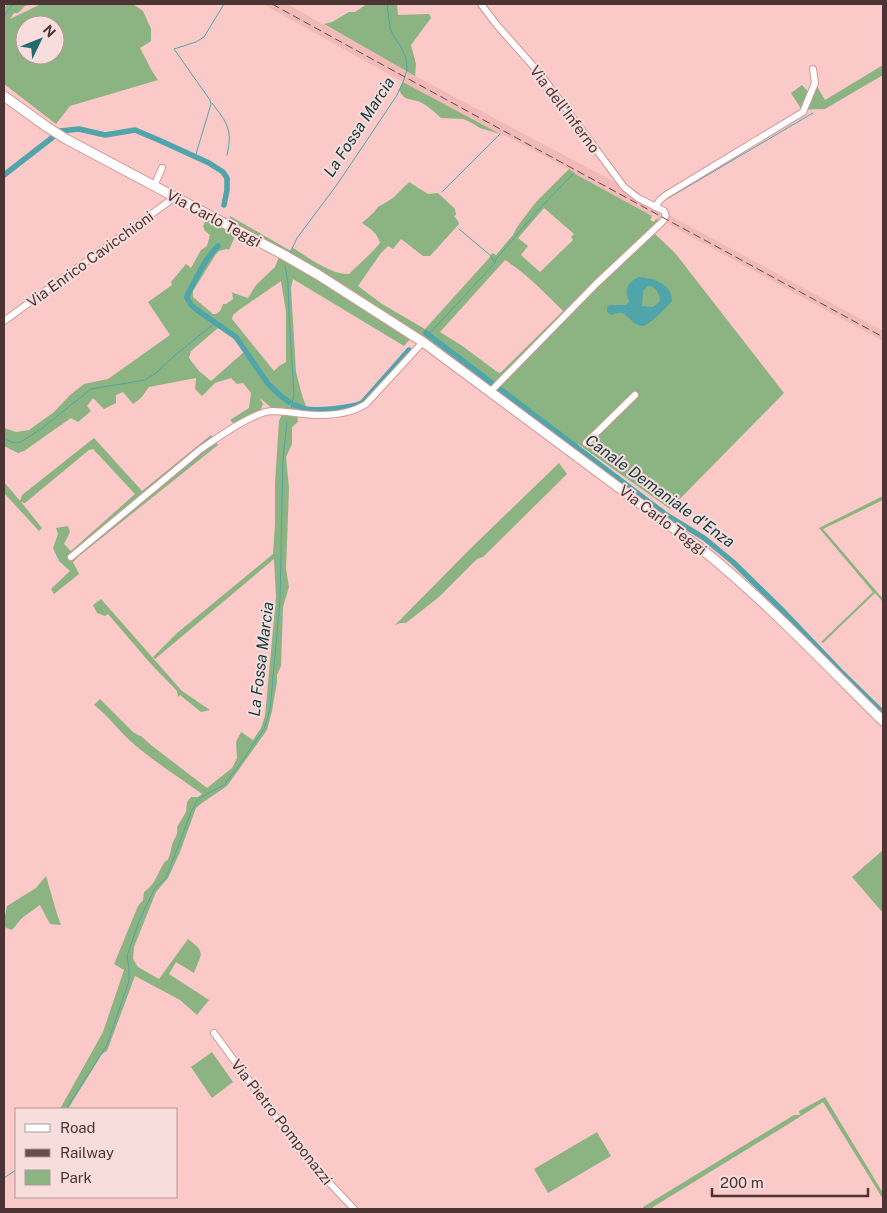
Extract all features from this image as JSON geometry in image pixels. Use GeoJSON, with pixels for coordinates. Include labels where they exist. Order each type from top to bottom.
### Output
{"type":"FeatureCollection","features":[{"type":"Feature","properties":{"kind":"main road","name":"Via Carlo Teggi"},"geometry":{"type":"LineString","coordinates":[[4,96],[66,139],[298,263],[386,318],[492,390],[726,569],[775,614],[883,722]]}},
{"type":"Feature","properties":{"kind":"street","name":"Via dell'Inferno"},"geometry":{"type":"LineString","coordinates":[[481,4],[541,75],[624,187],[638,198],[655,207]]}},
{"type":"Feature","properties":{"kind":"street"},"geometry":{"type":"LineString","coordinates":[[492,390],[596,284],[664,220],[665,213],[655,207],[664,196],[803,112],[815,83],[813,69]]}},
{"type":"Feature","properties":{"kind":"street"},"geometry":{"type":"LineString","coordinates":[[154,186],[162,168]]}},
{"type":"Feature","properties":{"kind":"street","name":"Via Enrico Cavicchioni"},"geometry":{"type":"LineString","coordinates":[[4,321],[175,198]]}},
{"type":"Feature","properties":{"kind":"street"},"geometry":{"type":"LineString","coordinates":[[71,557],[222,434],[259,414],[271,411],[306,415],[352,411],[360,408],[366,404],[422,342]]}},
{"type":"Feature","properties":{"kind":"street"},"geometry":{"type":"LineString","coordinates":[[586,443],[634,395]]}},
{"type":"Feature","properties":{"kind":"street","name":"Via Pietro Pomponazzi"},"geometry":{"type":"LineString","coordinates":[[214,1033],[299,1150],[354,1209]]}},
{"type":"Feature","properties":{"kind":"shaded area"},"geometry":{"type":"Polygon","coordinates":[[[263,4],[287,4],[415,76],[624,187],[665,213],[883,331],[883,341],[664,221],[656,219],[658,216],[654,213],[652,216],[569,169],[403,82],[263,4]]]}},
{"type":"Feature","properties":{"kind":"green space"},"geometry":{"type":"Polygon","coordinates":[[[7,4],[35,4],[25,6],[18,13],[14,13],[10,19],[15,17],[15,65],[65,65],[65,15],[18,15],[41,4],[133,4],[143,11],[151,29],[151,41],[140,48],[158,80],[70,106],[56,124],[4,84],[4,8],[7,4]]]}},
{"type":"Feature","properties":{"kind":"green space"},"geometry":{"type":"Polygon","coordinates":[[[367,4],[397,4],[398,15],[429,14],[431,18],[411,45],[416,64],[415,76],[324,24],[332,22],[349,12],[355,12],[367,4]]]}},
{"type":"Feature","properties":{"kind":"green space"},"geometry":{"type":"Polygon","coordinates":[[[883,65],[883,75],[825,109],[803,112],[791,93],[802,85],[810,94],[815,83],[825,100],[883,65]]]}},
{"type":"Feature","properties":{"kind":"green space"},"geometry":{"type":"Polygon","coordinates":[[[403,82],[500,134],[480,128],[463,119],[441,118],[423,104],[403,96],[399,90],[403,82]]]}},
{"type":"Feature","properties":{"kind":"green space"},"geometry":{"type":"Polygon","coordinates":[[[569,169],[652,216],[650,220],[654,222],[656,219],[662,222],[650,234],[651,237],[655,234],[675,253],[784,393],[670,509],[578,444],[574,448],[569,446],[420,334],[417,338],[227,225],[230,216],[291,251],[293,248],[327,269],[342,274],[349,274],[380,243],[377,236],[362,223],[378,207],[393,198],[409,182],[428,194],[438,193],[455,209],[456,215],[454,216],[459,224],[430,256],[423,256],[401,239],[393,249],[388,246],[358,286],[382,304],[425,329],[492,253],[496,255],[513,235],[536,202],[569,169]],[[544,208],[518,238],[528,246],[521,255],[540,272],[573,240],[571,237],[574,234],[544,208]],[[505,260],[440,332],[500,373],[563,311],[528,277],[505,260]]]}},
{"type":"Feature","properties":{"kind":"green space"},"geometry":{"type":"Polygon","coordinates":[[[207,218],[236,234],[229,250],[219,251],[216,254],[193,291],[193,297],[213,314],[220,311],[223,304],[233,299],[231,292],[248,298],[256,285],[275,267],[279,257],[410,339],[404,346],[293,279],[291,288],[296,372],[307,409],[295,405],[298,422],[292,427],[292,444],[286,457],[289,488],[286,569],[289,587],[283,607],[281,666],[277,675],[272,711],[267,730],[227,786],[196,808],[180,852],[168,878],[156,892],[134,947],[133,959],[138,967],[159,979],[188,939],[198,947],[201,953],[194,973],[176,962],[169,974],[209,1000],[197,1015],[180,1000],[135,976],[107,1051],[102,1054],[69,1108],[61,1108],[103,1032],[124,970],[114,964],[138,906],[143,900],[144,892],[153,883],[168,859],[177,833],[177,827],[186,812],[187,802],[191,797],[198,797],[202,794],[143,752],[94,705],[100,699],[133,732],[141,736],[207,788],[232,768],[237,758],[236,742],[241,732],[253,740],[261,728],[265,716],[276,597],[274,559],[155,659],[153,657],[177,633],[273,554],[279,421],[283,412],[275,411],[260,398],[263,404],[259,414],[236,426],[230,420],[249,408],[251,393],[243,383],[237,384],[231,378],[215,383],[202,396],[195,389],[196,378],[149,387],[141,398],[133,404],[123,392],[116,395],[116,403],[104,409],[93,398],[87,406],[91,411],[78,422],[71,418],[24,451],[18,453],[4,446],[4,428],[16,432],[29,430],[54,412],[70,395],[84,384],[108,379],[170,335],[148,302],[172,285],[171,282],[186,264],[191,268],[201,250],[207,246],[210,235],[203,226],[207,218]],[[281,281],[239,310],[233,315],[232,319],[274,371],[286,362],[286,312],[281,281]],[[218,328],[191,351],[189,358],[199,371],[211,381],[244,352],[233,338],[218,328]]]}},
{"type":"Feature","properties":{"kind":"green space"},"geometry":{"type":"Polygon","coordinates":[[[211,435],[218,445],[79,556],[73,562],[79,574],[54,594],[51,589],[70,571],[59,561],[53,548],[58,534],[56,528],[68,526],[70,532],[64,544],[71,551],[135,494],[93,449],[89,450],[25,503],[21,502],[42,528],[39,531],[4,493],[4,482],[20,501],[22,495],[94,438],[142,491],[211,435]]]}},
{"type":"Feature","properties":{"kind":"green space"},"geometry":{"type":"Polygon","coordinates":[[[559,463],[567,474],[483,557],[477,559],[439,597],[406,623],[395,625],[471,548],[559,463]]]}},
{"type":"Feature","properties":{"kind":"green space"},"geometry":{"type":"Polygon","coordinates":[[[883,496],[883,500],[823,529],[883,599],[883,602],[875,593],[823,643],[821,642],[873,592],[819,528],[883,496]]]}},
{"type":"Feature","properties":{"kind":"green space"},"geometry":{"type":"Polygon","coordinates":[[[101,599],[182,691],[210,710],[201,712],[180,695],[178,697],[177,691],[108,614],[105,616],[97,613],[93,605],[101,599]]]}},
{"type":"Feature","properties":{"kind":"green space"},"geometry":{"type":"Polygon","coordinates":[[[883,850],[883,913],[852,877],[883,850]]]}},
{"type":"Feature","properties":{"kind":"green space"},"geometry":{"type":"Polygon","coordinates":[[[46,876],[61,925],[50,924],[40,905],[22,918],[12,930],[4,927],[7,906],[36,888],[46,876]]]}},
{"type":"Feature","properties":{"kind":"green space"},"geometry":{"type":"Polygon","coordinates":[[[212,1052],[233,1082],[212,1098],[191,1067],[212,1052]]]}},
{"type":"Feature","properties":{"kind":"green space"},"geometry":{"type":"Polygon","coordinates":[[[825,1097],[883,1193],[883,1199],[823,1102],[652,1209],[644,1209],[643,1207],[794,1115],[800,1115],[799,1111],[825,1097]]]}},
{"type":"Feature","properties":{"kind":"green space"},"geometry":{"type":"Polygon","coordinates":[[[597,1132],[611,1156],[548,1193],[534,1169],[597,1132]]]}},
{"type":"Feature","properties":{"kind":"water"},"geometry":{"type":"Polygon","coordinates":[[[639,277],[656,281],[666,286],[672,301],[653,320],[642,326],[639,326],[622,313],[611,315],[607,312],[607,307],[610,305],[626,305],[628,303],[627,290],[629,284],[639,277]],[[650,286],[643,291],[642,306],[653,307],[659,302],[660,298],[657,292],[650,286]]]}},
{"type":"Feature","properties":{"kind":"waterway"},"geometry":{"type":"LineString","coordinates":[[4,16],[13,4]]}},
{"type":"Feature","properties":{"kind":"waterway"},"geometry":{"type":"LineString","coordinates":[[196,154],[211,104],[174,49],[196,42],[204,37],[224,4]]}},
{"type":"Feature","properties":{"kind":"waterway","name":"La Fossa Marcia"},"geometry":{"type":"LineString","coordinates":[[290,253],[297,238],[336,186],[397,95],[403,82],[407,70],[406,58],[390,28],[387,4]]}},
{"type":"Feature","properties":{"kind":"waterway"},"geometry":{"type":"LineString","coordinates":[[212,103],[225,121],[229,132],[227,155]]}},
{"type":"Feature","properties":{"kind":"waterway"},"geometry":{"type":"LineString","coordinates":[[665,200],[813,113]]}},
{"type":"Feature","properties":{"kind":"waterway","name":"Canale Demaniale d'Enza"},"geometry":{"type":"LineString","coordinates":[[60,131],[79,129],[105,135],[135,130],[161,141],[209,163],[223,172],[227,178],[224,205]]}},
{"type":"Feature","properties":{"kind":"waterway"},"geometry":{"type":"LineString","coordinates":[[442,192],[500,134]]}},
{"type":"Feature","properties":{"kind":"waterway","name":"Canale Demaniale d'Enza"},"geometry":{"type":"LineString","coordinates":[[4,175],[53,137]]}},
{"type":"Feature","properties":{"kind":"waterway"},"geometry":{"type":"LineString","coordinates":[[495,263],[496,259],[540,208],[574,173]]}},
{"type":"Feature","properties":{"kind":"waterway"},"geometry":{"type":"LineString","coordinates":[[429,334],[495,263],[490,255],[459,229]]}},
{"type":"Feature","properties":{"kind":"waterway","name":"Canale Demaniale d'Enza"},"geometry":{"type":"LineString","coordinates":[[218,246],[204,263],[187,298],[197,310],[236,337],[268,384],[289,402]]}},
{"type":"Feature","properties":{"kind":"waterway","name":"La Fossa Marcia"},"geometry":{"type":"LineString","coordinates":[[285,265],[288,283],[294,394],[291,409]]}},
{"type":"Feature","properties":{"kind":"waterway"},"geometry":{"type":"LineString","coordinates":[[4,438],[11,442],[19,443],[41,429],[91,389],[145,380],[155,374],[215,323]]}},
{"type":"Feature","properties":{"kind":"waterway","name":"Canale Demaniale d'Enza"},"geometry":{"type":"LineString","coordinates":[[426,333],[665,514],[704,538],[733,562],[883,713]]}},
{"type":"Feature","properties":{"kind":"waterway","name":"Canale Demaniale d'Enza"},"geometry":{"type":"LineString","coordinates":[[294,405],[318,410],[343,408],[362,403],[409,350]]}},
{"type":"Feature","properties":{"kind":"waterway","name":"La Fossa Marcia"},"geometry":{"type":"LineString","coordinates":[[67,1108],[107,1045],[129,981],[127,956],[139,921],[155,888],[166,878],[192,810],[197,801],[203,796],[224,785],[264,729],[270,710],[280,600],[283,459],[287,422]]}},
{"type":"Feature","properties":{"kind":"waterway","name":"La Fossa Marcia"},"geometry":{"type":"LineString","coordinates":[[4,1178],[15,1171]]}},
{"type":"Feature","properties":{"kind":"railway"},"geometry":{"type":"LineString","coordinates":[[272,4],[883,337]]}}]}
